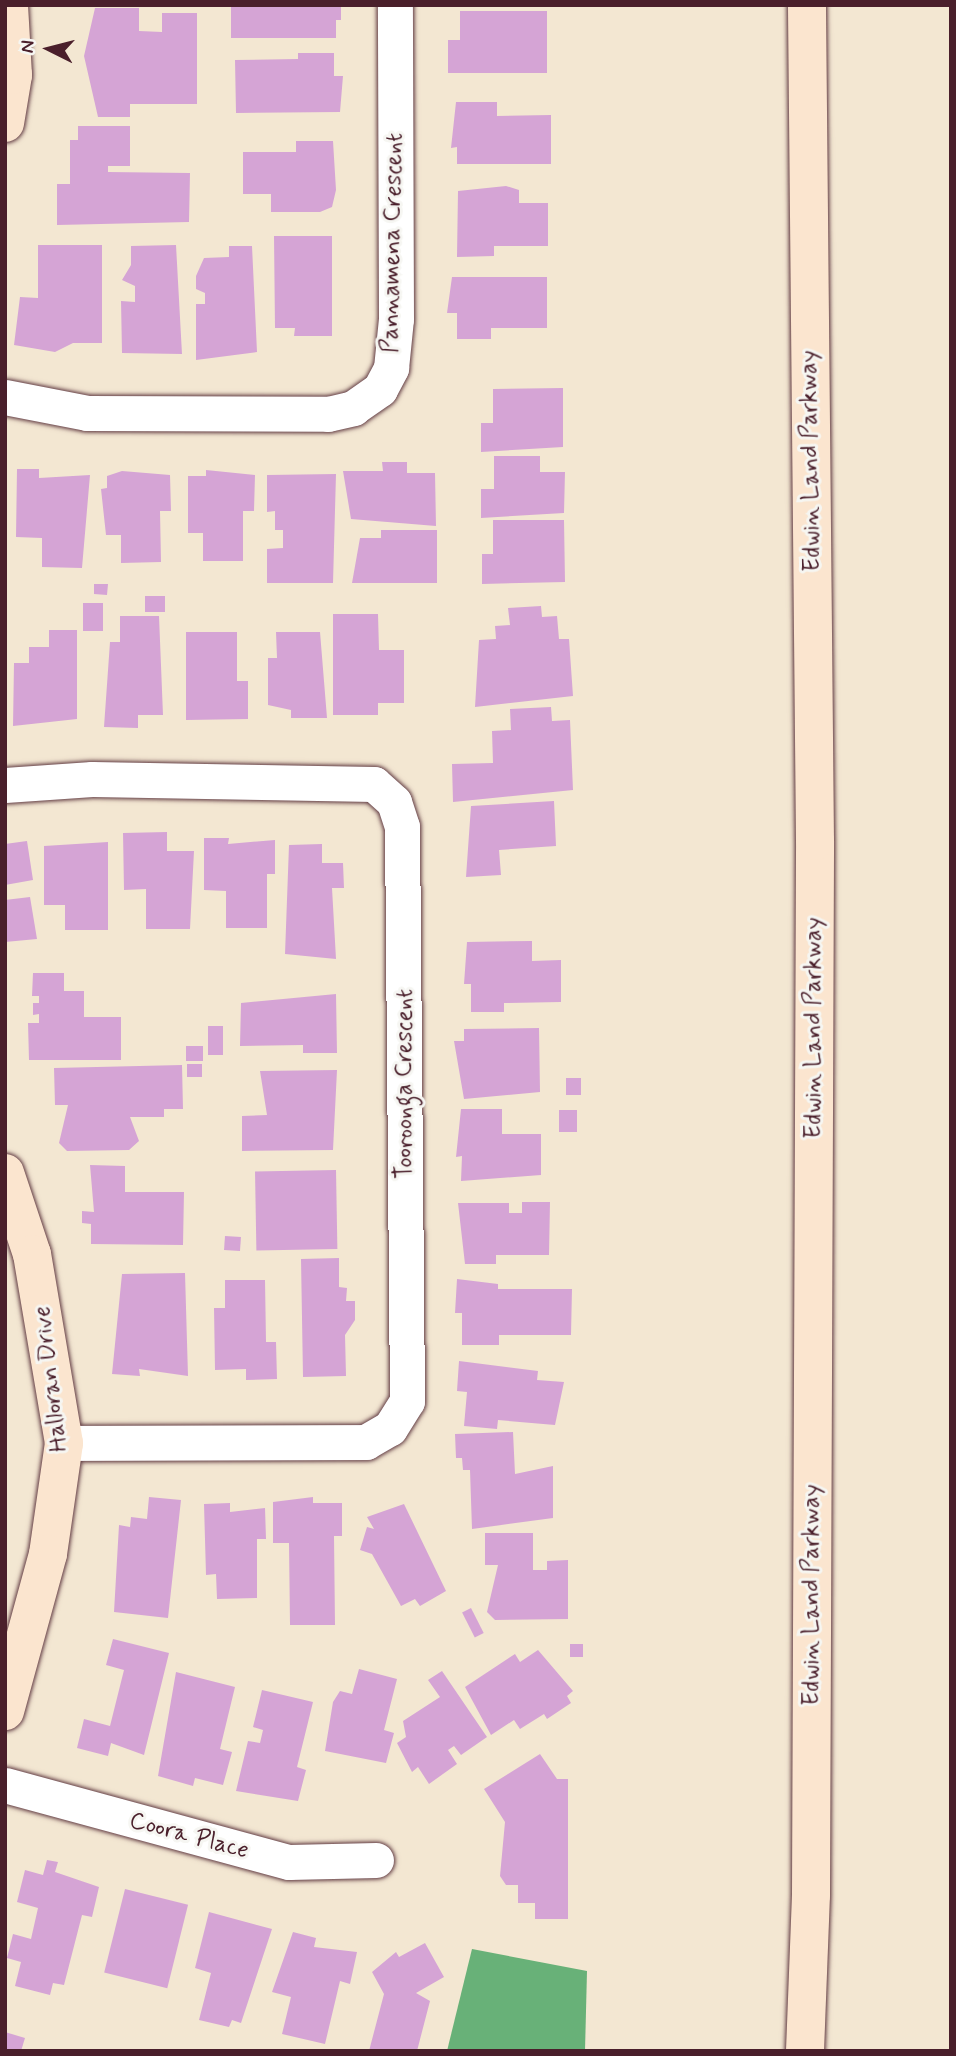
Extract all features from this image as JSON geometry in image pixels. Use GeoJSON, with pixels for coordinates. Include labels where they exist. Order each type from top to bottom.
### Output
{"type":"FeatureCollection","features":[{"type":"Feature","properties":{"kind":"main road"},"geometry":{"type":"LineString","coordinates":[[5,123],[13,75],[9,5]]}},
{"type":"Feature","properties":{"kind":"main road","name":"Edwin Land Parkway"},"geometry":{"type":"LineString","coordinates":[[805,2051],[811,1895],[815,869],[807,5]]}},
{"type":"Feature","properties":{"kind":"main road","name":"Halloran Drive"},"geometry":{"type":"LineString","coordinates":[[5,1173],[32,1254],[64,1443],[48,1554],[5,1710]]}},
{"type":"Feature","properties":{"kind":"street","name":"Pannamena Crescent"},"geometry":{"type":"LineString","coordinates":[[5,397],[87,413],[328,414],[353,408],[380,389],[391,368],[396,319],[395,5]]}},
{"type":"Feature","properties":{"kind":"street","name":"Tooroonga Crescent"},"geometry":{"type":"LineString","coordinates":[[5,785],[92,779],[374,784],[394,802],[402,827],[407,1402],[390,1428],[366,1442],[64,1443]]}},
{"type":"Feature","properties":{"kind":"street","name":"Coora Place"},"geometry":{"type":"LineString","coordinates":[[5,1785],[289,1862],[376,1860]]}},
{"type":"Feature","properties":{"kind":"green space"},"geometry":{"type":"Polygon","coordinates":[[[472,1949],[587,1971],[585,2051],[447,2051],[472,1949]]]}},
{"type":"Feature","properties":{"kind":"building"},"geometry":{"type":"Polygon","coordinates":[[[231,5],[341,5],[341,20],[336,20],[336,38],[231,38],[231,5]]]}},
{"type":"Feature","properties":{"kind":"building"},"geometry":{"type":"Polygon","coordinates":[[[95,8],[139,8],[139,31],[162,32],[162,13],[197,13],[197,104],[130,104],[130,117],[98,117],[84,56],[95,8]]]}},
{"type":"Feature","properties":{"kind":"building"},"geometry":{"type":"Polygon","coordinates":[[[460,11],[547,11],[547,73],[448,73],[448,40],[460,40],[460,11]]]}},
{"type":"Feature","properties":{"kind":"building"},"geometry":{"type":"Polygon","coordinates":[[[298,53],[334,53],[334,76],[343,76],[340,112],[236,113],[235,60],[298,59],[298,53]]]}},
{"type":"Feature","properties":{"kind":"building"},"geometry":{"type":"Polygon","coordinates":[[[456,102],[497,102],[497,116],[551,115],[551,164],[457,164],[457,147],[451,148],[456,102]]]}},
{"type":"Feature","properties":{"kind":"building"},"geometry":{"type":"Polygon","coordinates":[[[78,126],[130,126],[130,166],[108,166],[108,172],[190,173],[189,222],[57,225],[57,184],[70,184],[70,140],[78,140],[78,126]]]}},
{"type":"Feature","properties":{"kind":"building"},"geometry":{"type":"Polygon","coordinates":[[[296,141],[333,141],[336,190],[332,207],[320,212],[271,212],[271,194],[243,194],[243,152],[296,152],[296,141]]]}},
{"type":"Feature","properties":{"kind":"building"},"geometry":{"type":"Polygon","coordinates":[[[506,186],[519,190],[519,203],[548,203],[548,246],[494,246],[494,256],[457,257],[458,191],[506,186]]]}},
{"type":"Feature","properties":{"kind":"building"},"geometry":{"type":"Polygon","coordinates":[[[274,236],[332,236],[332,336],[294,336],[295,328],[275,328],[274,236]]]}},
{"type":"Feature","properties":{"kind":"building"},"geometry":{"type":"Polygon","coordinates":[[[38,245],[102,245],[102,343],[73,343],[55,352],[14,345],[20,297],[38,298],[38,245]]]}},
{"type":"Feature","properties":{"kind":"building"},"geometry":{"type":"Polygon","coordinates":[[[176,245],[182,354],[122,353],[121,301],[135,302],[135,286],[122,280],[131,265],[131,246],[176,245]]]}},
{"type":"Feature","properties":{"kind":"building"},"geometry":{"type":"Polygon","coordinates":[[[229,246],[252,246],[257,352],[196,360],[196,304],[205,304],[205,293],[196,289],[196,276],[204,258],[229,257],[229,246]]]}},
{"type":"Feature","properties":{"kind":"building"},"geometry":{"type":"Polygon","coordinates":[[[452,277],[547,277],[547,328],[491,328],[491,339],[457,339],[457,313],[447,313],[452,277]]]}},
{"type":"Feature","properties":{"kind":"building"},"geometry":{"type":"Polygon","coordinates":[[[563,388],[563,447],[481,452],[481,423],[493,423],[493,389],[563,388]]]}},
{"type":"Feature","properties":{"kind":"building"},"geometry":{"type":"Polygon","coordinates":[[[494,456],[540,456],[540,472],[565,472],[564,513],[481,518],[481,489],[494,489],[494,456]]]}},
{"type":"Feature","properties":{"kind":"building"},"geometry":{"type":"Polygon","coordinates":[[[382,462],[407,462],[407,473],[435,473],[436,526],[351,519],[343,471],[383,471],[382,462]]]}},
{"type":"Feature","properties":{"kind":"building"},"geometry":{"type":"Polygon","coordinates":[[[17,469],[39,469],[39,478],[90,475],[82,568],[42,567],[42,538],[16,537],[17,469]]]}},
{"type":"Feature","properties":{"kind":"building"},"geometry":{"type":"Polygon","coordinates":[[[206,470],[255,475],[254,511],[243,511],[243,561],[203,561],[203,533],[188,533],[188,476],[206,476],[206,470]]]}},
{"type":"Feature","properties":{"kind":"building"},"geometry":{"type":"Polygon","coordinates":[[[122,471],[170,475],[171,511],[160,511],[161,562],[121,563],[121,535],[106,535],[101,489],[107,488],[107,476],[122,471]]]}},
{"type":"Feature","properties":{"kind":"building"},"geometry":{"type":"Polygon","coordinates":[[[336,474],[333,583],[267,583],[267,549],[283,548],[283,530],[275,530],[275,511],[267,512],[267,475],[336,474]]]}},
{"type":"Feature","properties":{"kind":"building"},"geometry":{"type":"Polygon","coordinates":[[[493,520],[564,520],[565,582],[482,584],[482,554],[493,554],[493,520]]]}},
{"type":"Feature","properties":{"kind":"building"},"geometry":{"type":"Polygon","coordinates":[[[381,530],[437,530],[437,583],[352,583],[360,538],[381,538],[381,530]]]}},
{"type":"Feature","properties":{"kind":"building"},"geometry":{"type":"Polygon","coordinates":[[[94,584],[108,584],[107,595],[94,594],[94,584]]]}},
{"type":"Feature","properties":{"kind":"building"},"geometry":{"type":"Polygon","coordinates":[[[145,596],[165,596],[165,612],[145,612],[145,596]]]}},
{"type":"Feature","properties":{"kind":"building"},"geometry":{"type":"Polygon","coordinates":[[[83,603],[103,603],[103,631],[83,631],[83,603]]]}},
{"type":"Feature","properties":{"kind":"building"},"geometry":{"type":"Polygon","coordinates":[[[541,606],[542,617],[557,616],[559,639],[569,639],[573,696],[475,707],[479,640],[496,639],[495,626],[510,625],[508,608],[541,606]]]}},
{"type":"Feature","properties":{"kind":"building"},"geometry":{"type":"Polygon","coordinates":[[[333,614],[378,614],[379,650],[404,650],[404,703],[378,703],[378,715],[333,715],[333,614]]]}},
{"type":"Feature","properties":{"kind":"building"},"geometry":{"type":"Polygon","coordinates":[[[120,616],[159,616],[163,715],[138,715],[138,728],[104,727],[110,642],[120,642],[120,616]]]}},
{"type":"Feature","properties":{"kind":"building"},"geometry":{"type":"Polygon","coordinates":[[[49,630],[77,630],[77,719],[13,726],[14,663],[29,663],[29,647],[49,647],[49,630]]]}},
{"type":"Feature","properties":{"kind":"building"},"geometry":{"type":"Polygon","coordinates":[[[186,632],[237,632],[237,681],[248,681],[248,719],[186,720],[186,632]]]}},
{"type":"Feature","properties":{"kind":"building"},"geometry":{"type":"Polygon","coordinates":[[[276,632],[320,632],[327,718],[291,718],[291,710],[268,705],[268,658],[277,658],[276,632]]]}},
{"type":"Feature","properties":{"kind":"building"},"geometry":{"type":"Polygon","coordinates":[[[551,707],[552,721],[570,720],[573,790],[453,802],[452,764],[493,763],[492,731],[511,730],[510,709],[551,707]]]}},
{"type":"Feature","properties":{"kind":"building"},"geometry":{"type":"Polygon","coordinates":[[[554,801],[556,846],[499,850],[501,875],[466,877],[471,806],[554,801]]]}},
{"type":"Feature","properties":{"kind":"building"},"geometry":{"type":"Polygon","coordinates":[[[167,832],[167,851],[194,851],[190,929],[146,929],[146,889],[124,890],[123,833],[167,832]]]}},
{"type":"Feature","properties":{"kind":"building"},"geometry":{"type":"Polygon","coordinates":[[[204,838],[229,838],[228,844],[275,840],[275,874],[267,874],[267,928],[226,928],[226,891],[204,890],[204,838]]]}},
{"type":"Feature","properties":{"kind":"building"},"geometry":{"type":"Polygon","coordinates":[[[27,841],[33,880],[5,885],[5,844],[27,841]]]}},
{"type":"Feature","properties":{"kind":"building"},"geometry":{"type":"Polygon","coordinates":[[[108,842],[108,930],[65,930],[65,905],[44,905],[44,846],[108,842]]]}},
{"type":"Feature","properties":{"kind":"building"},"geometry":{"type":"Polygon","coordinates":[[[322,844],[322,863],[343,863],[344,888],[332,888],[336,959],[285,954],[289,845],[322,844]]]}},
{"type":"Feature","properties":{"kind":"building"},"geometry":{"type":"Polygon","coordinates":[[[30,897],[37,939],[5,942],[5,900],[30,897]]]}},
{"type":"Feature","properties":{"kind":"building"},"geometry":{"type":"Polygon","coordinates":[[[532,941],[532,961],[561,960],[561,1002],[504,1003],[504,1012],[471,1012],[471,984],[464,984],[467,942],[532,941]]]}},
{"type":"Feature","properties":{"kind":"building"},"geometry":{"type":"Polygon","coordinates":[[[33,973],[64,973],[64,991],[84,991],[84,1017],[121,1017],[121,1060],[29,1060],[28,1023],[39,1023],[39,1014],[33,1015],[33,1003],[39,1003],[39,996],[32,996],[33,973]]]}},
{"type":"Feature","properties":{"kind":"building"},"geometry":{"type":"Polygon","coordinates":[[[336,994],[337,1053],[303,1053],[303,1045],[240,1046],[241,1003],[336,994]]]}},
{"type":"Feature","properties":{"kind":"building"},"geometry":{"type":"Polygon","coordinates":[[[208,1026],[223,1026],[223,1055],[208,1055],[208,1026]]]}},
{"type":"Feature","properties":{"kind":"building"},"geometry":{"type":"Polygon","coordinates":[[[539,1028],[540,1092],[464,1099],[454,1041],[464,1041],[464,1029],[539,1028]]]}},
{"type":"Feature","properties":{"kind":"building"},"geometry":{"type":"Polygon","coordinates":[[[186,1046],[203,1046],[203,1061],[186,1061],[186,1046]]]}},
{"type":"Feature","properties":{"kind":"building"},"geometry":{"type":"Polygon","coordinates":[[[187,1064],[202,1064],[202,1077],[187,1077],[187,1064]]]}},
{"type":"Feature","properties":{"kind":"building"},"geometry":{"type":"Polygon","coordinates":[[[182,1065],[183,1109],[164,1109],[164,1117],[130,1117],[139,1141],[129,1150],[67,1151],[59,1143],[68,1105],[55,1105],[54,1068],[182,1065]]]}},
{"type":"Feature","properties":{"kind":"building"},"geometry":{"type":"Polygon","coordinates":[[[337,1070],[333,1150],[242,1151],[242,1116],[267,1115],[260,1071],[337,1070]]]}},
{"type":"Feature","properties":{"kind":"building"},"geometry":{"type":"Polygon","coordinates":[[[566,1078],[581,1078],[581,1095],[566,1095],[566,1078]]]}},
{"type":"Feature","properties":{"kind":"building"},"geometry":{"type":"Polygon","coordinates":[[[461,1109],[502,1109],[502,1134],[541,1134],[541,1175],[461,1181],[462,1156],[456,1157],[461,1109]]]}},
{"type":"Feature","properties":{"kind":"building"},"geometry":{"type":"Polygon","coordinates":[[[559,1110],[577,1110],[577,1132],[559,1132],[559,1110]]]}},
{"type":"Feature","properties":{"kind":"building"},"geometry":{"type":"Polygon","coordinates":[[[90,1165],[125,1166],[125,1192],[184,1192],[183,1245],[91,1244],[91,1224],[82,1223],[82,1211],[94,1212],[90,1165]]]}},
{"type":"Feature","properties":{"kind":"building"},"geometry":{"type":"Polygon","coordinates":[[[336,1170],[337,1249],[256,1250],[255,1171],[336,1170]]]}},
{"type":"Feature","properties":{"kind":"building"},"geometry":{"type":"Polygon","coordinates":[[[522,1202],[550,1202],[549,1255],[496,1255],[496,1264],[465,1264],[458,1203],[509,1203],[509,1213],[522,1213],[522,1202]]]}},
{"type":"Feature","properties":{"kind":"building"},"geometry":{"type":"Polygon","coordinates":[[[225,1236],[241,1237],[240,1251],[224,1250],[225,1236]]]}},
{"type":"Feature","properties":{"kind":"building"},"geometry":{"type":"Polygon","coordinates":[[[339,1258],[339,1287],[347,1288],[346,1301],[355,1301],[355,1320],[345,1335],[346,1376],[303,1377],[301,1259],[339,1258]]]}},
{"type":"Feature","properties":{"kind":"building"},"geometry":{"type":"Polygon","coordinates":[[[185,1273],[188,1376],[139,1369],[140,1376],[112,1374],[122,1274],[185,1273]]]}},
{"type":"Feature","properties":{"kind":"building"},"geometry":{"type":"Polygon","coordinates":[[[457,1279],[498,1284],[498,1289],[572,1289],[571,1335],[499,1335],[499,1345],[462,1345],[462,1313],[455,1313],[457,1279]]]}},
{"type":"Feature","properties":{"kind":"building"},"geometry":{"type":"Polygon","coordinates":[[[225,1280],[265,1280],[266,1342],[276,1342],[277,1379],[246,1380],[246,1369],[215,1370],[214,1308],[225,1308],[225,1280]]]}},
{"type":"Feature","properties":{"kind":"building"},"geometry":{"type":"Polygon","coordinates":[[[459,1361],[538,1371],[537,1380],[564,1382],[555,1425],[498,1420],[497,1429],[464,1426],[467,1392],[457,1391],[459,1361]]]}},
{"type":"Feature","properties":{"kind":"building"},"geometry":{"type":"Polygon","coordinates":[[[513,1432],[515,1474],[553,1466],[553,1518],[472,1529],[470,1470],[463,1470],[462,1458],[456,1458],[455,1434],[513,1432]]]}},
{"type":"Feature","properties":{"kind":"building"},"geometry":{"type":"Polygon","coordinates":[[[149,1497],[181,1500],[168,1618],[114,1612],[119,1525],[130,1527],[131,1517],[147,1519],[149,1497]]]}},
{"type":"Feature","properties":{"kind":"building"},"geometry":{"type":"Polygon","coordinates":[[[313,1497],[313,1503],[342,1503],[342,1536],[334,1536],[335,1625],[290,1625],[289,1543],[273,1543],[273,1502],[313,1497]]]}},
{"type":"Feature","properties":{"kind":"building"},"geometry":{"type":"Polygon","coordinates":[[[230,1503],[230,1512],[265,1508],[266,1539],[257,1539],[257,1598],[217,1599],[216,1574],[206,1575],[204,1504],[230,1503]]]}},
{"type":"Feature","properties":{"kind":"building"},"geometry":{"type":"Polygon","coordinates":[[[404,1504],[446,1591],[420,1606],[415,1599],[401,1606],[372,1554],[360,1550],[367,1527],[374,1529],[367,1517],[404,1504]]]}},
{"type":"Feature","properties":{"kind":"building"},"geometry":{"type":"Polygon","coordinates":[[[485,1533],[533,1533],[533,1570],[547,1570],[547,1561],[568,1560],[568,1619],[495,1620],[487,1612],[498,1565],[485,1565],[485,1533]]]}},
{"type":"Feature","properties":{"kind":"building"},"geometry":{"type":"Polygon","coordinates":[[[471,1608],[484,1633],[475,1637],[462,1613],[471,1608]]]}},
{"type":"Feature","properties":{"kind":"building"},"geometry":{"type":"Polygon","coordinates":[[[113,1639],[169,1653],[144,1755],[111,1743],[108,1756],[77,1748],[84,1719],[110,1726],[124,1670],[106,1665],[113,1639]]]}},
{"type":"Feature","properties":{"kind":"building"},"geometry":{"type":"Polygon","coordinates":[[[570,1644],[583,1644],[583,1657],[570,1657],[570,1644]]]}},
{"type":"Feature","properties":{"kind":"building"},"geometry":{"type":"Polygon","coordinates":[[[538,1650],[573,1691],[567,1696],[571,1703],[547,1719],[544,1714],[520,1729],[514,1720],[491,1735],[465,1687],[515,1654],[520,1662],[538,1650]]]}},
{"type":"Feature","properties":{"kind":"building"},"geometry":{"type":"Polygon","coordinates":[[[359,1669],[397,1679],[384,1730],[394,1733],[386,1763],[325,1751],[333,1702],[340,1691],[352,1694],[359,1669]]]}},
{"type":"Feature","properties":{"kind":"building"},"geometry":{"type":"Polygon","coordinates":[[[442,1671],[487,1737],[461,1755],[454,1746],[448,1750],[457,1764],[429,1784],[418,1767],[412,1772],[397,1743],[406,1737],[403,1721],[440,1697],[428,1680],[442,1671]]]}},
{"type":"Feature","properties":{"kind":"building"},"geometry":{"type":"Polygon","coordinates":[[[176,1672],[235,1687],[220,1749],[232,1752],[223,1785],[195,1778],[193,1786],[158,1776],[176,1672]]]}},
{"type":"Feature","properties":{"kind":"building"},"geometry":{"type":"Polygon","coordinates":[[[262,1690],[313,1702],[297,1767],[306,1770],[298,1801],[236,1791],[248,1741],[260,1743],[263,1730],[253,1727],[262,1690]]]}},
{"type":"Feature","properties":{"kind":"building"},"geometry":{"type":"Polygon","coordinates":[[[540,1754],[557,1779],[568,1779],[568,1919],[535,1919],[535,1903],[518,1903],[518,1885],[506,1885],[500,1876],[505,1822],[484,1789],[540,1754]]]}},
{"type":"Feature","properties":{"kind":"building"},"geometry":{"type":"Polygon","coordinates":[[[47,1860],[58,1862],[55,1872],[99,1887],[92,1917],[82,1915],[64,1985],[53,1983],[50,1995],[15,1986],[21,1962],[7,1958],[13,1934],[31,1939],[38,1908],[17,1902],[25,1870],[43,1875],[47,1860]]]}},
{"type":"Feature","properties":{"kind":"building"},"geometry":{"type":"Polygon","coordinates":[[[125,1889],[188,1905],[167,1988],[104,1972],[125,1889]]]}},
{"type":"Feature","properties":{"kind":"building"},"geometry":{"type":"Polygon","coordinates":[[[209,1912],[272,1929],[241,2023],[232,2020],[229,2027],[199,2020],[211,1973],[195,1968],[209,1912]]]}},
{"type":"Feature","properties":{"kind":"building"},"geometry":{"type":"Polygon","coordinates":[[[293,1932],[316,1938],[314,1947],[357,1952],[350,1984],[340,1981],[325,2044],[282,2034],[291,1997],[272,1992],[293,1932]]]}},
{"type":"Feature","properties":{"kind":"building"},"geometry":{"type":"Polygon","coordinates":[[[425,1943],[444,1977],[416,1993],[430,2001],[417,2051],[369,2051],[384,1994],[372,1972],[396,1952],[399,1957],[425,1943]]]}},
{"type":"Feature","properties":{"kind":"building"},"geometry":{"type":"Polygon","coordinates":[[[5,2032],[25,2038],[21,2051],[5,2051],[5,2032]]]}}]}
